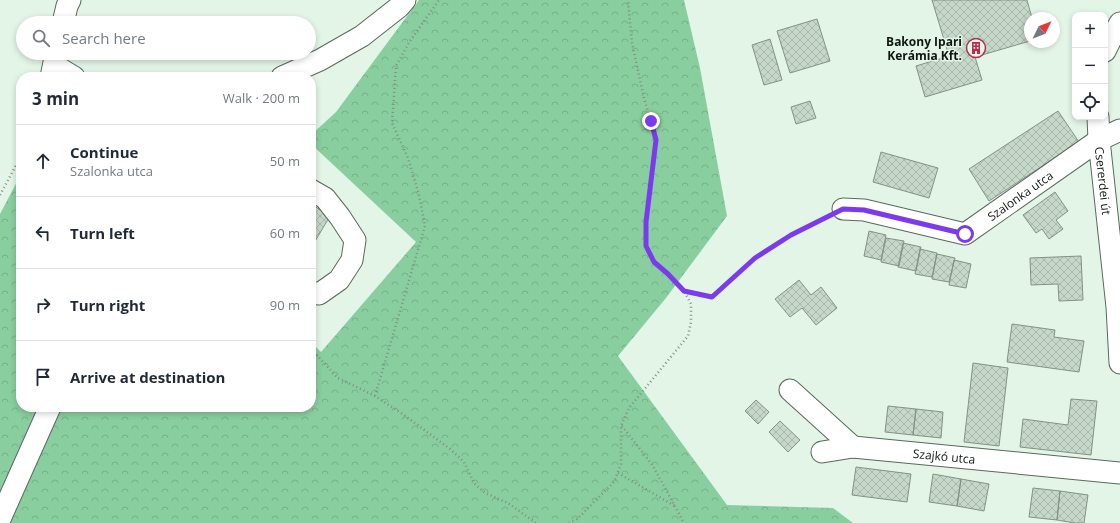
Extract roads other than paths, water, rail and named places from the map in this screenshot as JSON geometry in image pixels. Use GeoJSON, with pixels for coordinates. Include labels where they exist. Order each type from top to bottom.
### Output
{"type":"FeatureCollection","features":[{"type":"Feature","properties":{"kind":"street"},"geometry":{"type":"LineString","coordinates":[[65,16],[70,0]]}},
{"type":"Feature","properties":{"kind":"street"},"geometry":{"type":"LineString","coordinates":[[293,72],[320,60],[362,36],[405,0]]}},
{"type":"Feature","properties":{"kind":"street"},"geometry":{"type":"LineString","coordinates":[[1107,48],[1120,22]]}},
{"type":"Feature","properties":{"kind":"street"},"geometry":{"type":"LineString","coordinates":[[54,65],[66,72]]}},
{"type":"Feature","properties":{"kind":"street","name":"Csererdei út"},"geometry":{"type":"LineString","coordinates":[[1098,120],[1117,307],[1120,363]]}},
{"type":"Feature","properties":{"kind":"street","name":"Szalonka utca"},"geometry":{"type":"LineString","coordinates":[[843,209],[864,210],[965,234],[1099,140],[1120,130]]}},
{"type":"Feature","properties":{"kind":"street"},"geometry":{"type":"LineString","coordinates":[[316,193],[325,198],[355,240],[352,260],[339,280],[319,294],[316,293]]}},
{"type":"Feature","properties":{"kind":"street"},"geometry":{"type":"LineString","coordinates":[[790,390],[853,447]]}},
{"type":"Feature","properties":{"kind":"street"},"geometry":{"type":"LineString","coordinates":[[0,519],[48,412]]}},
{"type":"Feature","properties":{"kind":"street","name":"Szajkó utca"},"geometry":{"type":"LineString","coordinates":[[822,452],[853,447],[1120,473]]}},
{"type":"Feature","properties":{"kind":"place","name":"Bakony Ipari Kerámia Kft."},"geometry":{"type":"Point","coordinates":[976,48]}}]}
